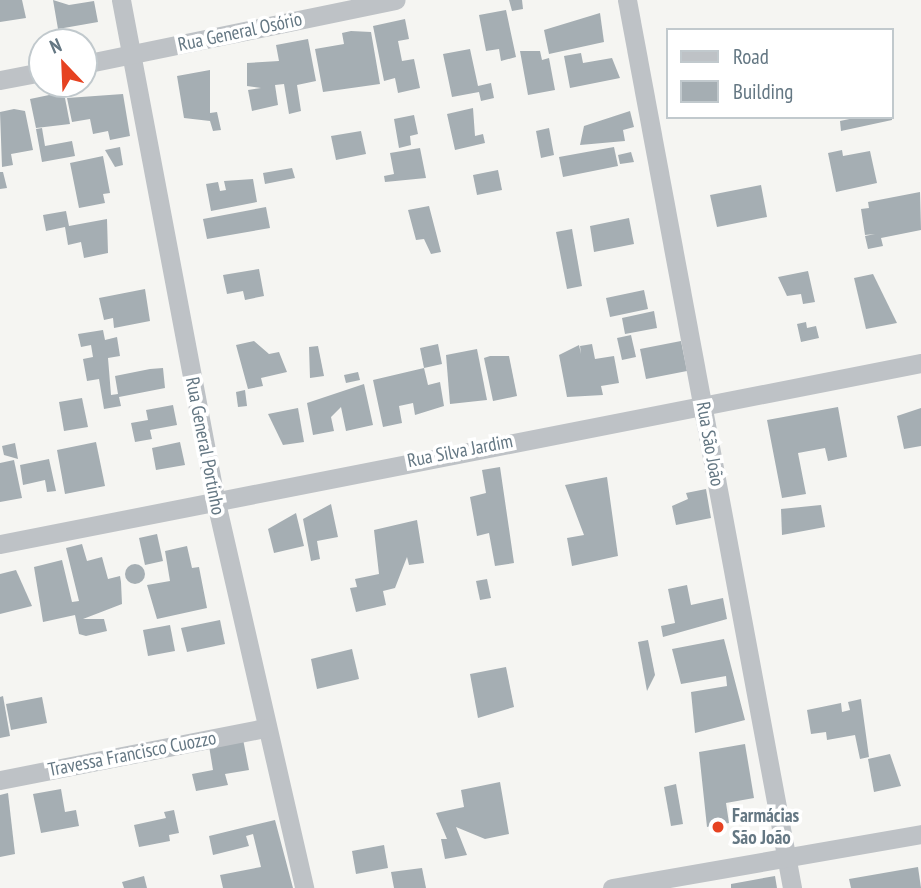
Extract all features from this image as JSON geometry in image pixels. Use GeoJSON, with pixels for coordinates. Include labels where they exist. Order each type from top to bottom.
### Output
{"type":"FeatureCollection","features":[{"type":"Feature","properties":{"kind":"street","name":"Rua General Portinho"},"geometry":{"type":"LineString","coordinates":[[121,0],[215,498],[265,728],[304,888]]}},
{"type":"Feature","properties":{"kind":"street","name":"Rua General Osório"},"geometry":{"type":"LineString","coordinates":[[98,61],[395,0]]}},
{"type":"Feature","properties":{"kind":"street","name":"Rua São João"},"geometry":{"type":"LineString","coordinates":[[627,0],[792,888]]}},
{"type":"Feature","properties":{"kind":"street"},"geometry":{"type":"LineString","coordinates":[[0,80],[28,75]]}},
{"type":"Feature","properties":{"kind":"street","name":"Rua Silva Jardim"},"geometry":{"type":"LineString","coordinates":[[0,544],[215,498],[921,363]]}},
{"type":"Feature","properties":{"kind":"street","name":"Travessa Francisco Cuozzo"},"geometry":{"type":"LineString","coordinates":[[0,780],[265,728]]}},
{"type":"Feature","properties":{"kind":"street"},"geometry":{"type":"LineString","coordinates":[[612,888],[787,860],[921,834]]}},
{"type":"Feature","properties":{"kind":"building"},"geometry":{"type":"Polygon","coordinates":[[[0,0],[22,0],[26,18],[0,22],[0,0]]]}},
{"type":"Feature","properties":{"kind":"building"},"geometry":{"type":"Polygon","coordinates":[[[53,0],[69,5],[94,1],[98,22],[58,28],[53,0]]]}},
{"type":"Feature","properties":{"kind":"building"},"geometry":{"type":"Polygon","coordinates":[[[509,0],[522,0],[523,9],[512,11],[509,0]]]}},
{"type":"Feature","properties":{"kind":"building"},"geometry":{"type":"Polygon","coordinates":[[[506,10],[516,57],[501,61],[499,49],[486,51],[479,15],[506,10]]]}},
{"type":"Feature","properties":{"kind":"building"},"geometry":{"type":"Polygon","coordinates":[[[600,13],[604,42],[549,54],[544,30],[600,13]]]}},
{"type":"Feature","properties":{"kind":"building"},"geometry":{"type":"Polygon","coordinates":[[[405,19],[409,39],[398,41],[402,61],[414,59],[420,88],[398,93],[395,78],[384,81],[373,26],[405,19]]]}},
{"type":"Feature","properties":{"kind":"building"},"geometry":{"type":"Polygon","coordinates":[[[371,32],[380,84],[323,92],[315,49],[344,44],[342,33],[371,32]]]}},
{"type":"Feature","properties":{"kind":"building"},"geometry":{"type":"Polygon","coordinates":[[[308,39],[316,81],[297,85],[301,111],[289,114],[284,84],[275,85],[278,105],[252,111],[248,90],[261,88],[247,86],[247,63],[279,61],[276,45],[308,39]]]}},
{"type":"Feature","properties":{"kind":"building"},"geometry":{"type":"Polygon","coordinates":[[[470,49],[478,86],[491,83],[494,98],[481,101],[479,92],[452,97],[443,54],[470,49]]]}},
{"type":"Feature","properties":{"kind":"building"},"geometry":{"type":"Polygon","coordinates":[[[520,51],[540,51],[542,60],[549,58],[555,90],[528,95],[520,51]]]}},
{"type":"Feature","properties":{"kind":"building"},"geometry":{"type":"Polygon","coordinates":[[[581,53],[583,63],[612,58],[620,78],[570,88],[564,56],[581,53]]]}},
{"type":"Feature","properties":{"kind":"building"},"geometry":{"type":"Polygon","coordinates":[[[210,70],[210,113],[217,112],[221,130],[213,131],[210,121],[184,118],[177,76],[210,70]]]}},
{"type":"Feature","properties":{"kind":"building"},"geometry":{"type":"Polygon","coordinates":[[[123,94],[130,136],[110,140],[108,131],[93,134],[90,119],[72,122],[67,98],[98,98],[98,96],[123,94]]]}},
{"type":"Feature","properties":{"kind":"building"},"geometry":{"type":"Polygon","coordinates":[[[65,98],[70,124],[36,128],[30,99],[65,98]]]}},
{"type":"Feature","properties":{"kind":"building"},"geometry":{"type":"Polygon","coordinates":[[[473,108],[475,136],[483,134],[485,143],[455,150],[447,114],[473,108]]]}},
{"type":"Feature","properties":{"kind":"building"},"geometry":{"type":"Polygon","coordinates":[[[14,109],[25,111],[33,150],[11,154],[13,165],[2,167],[0,112],[14,109]]]}},
{"type":"Feature","properties":{"kind":"building"},"geometry":{"type":"Polygon","coordinates":[[[630,111],[634,127],[623,130],[625,141],[580,145],[584,126],[630,111]]]}},
{"type":"Feature","properties":{"kind":"building"},"geometry":{"type":"Polygon","coordinates":[[[414,115],[418,134],[410,136],[411,145],[399,148],[394,119],[414,115]]]}},
{"type":"Feature","properties":{"kind":"building"},"geometry":{"type":"Polygon","coordinates":[[[850,119],[892,119],[841,131],[840,121],[850,119]]]}},
{"type":"Feature","properties":{"kind":"building"},"geometry":{"type":"Polygon","coordinates":[[[42,128],[45,146],[72,141],[75,156],[42,162],[36,129],[42,128]]]}},
{"type":"Feature","properties":{"kind":"building"},"geometry":{"type":"Polygon","coordinates":[[[549,128],[554,155],[541,158],[536,131],[549,128]]]}},
{"type":"Feature","properties":{"kind":"building"},"geometry":{"type":"Polygon","coordinates":[[[361,131],[366,154],[336,160],[331,136],[361,131]]]}},
{"type":"Feature","properties":{"kind":"building"},"geometry":{"type":"Polygon","coordinates":[[[120,147],[123,165],[115,167],[105,150],[120,147]]]}},
{"type":"Feature","properties":{"kind":"building"},"geometry":{"type":"Polygon","coordinates":[[[614,147],[618,166],[563,177],[559,157],[614,147]]]}},
{"type":"Feature","properties":{"kind":"building"},"geometry":{"type":"Polygon","coordinates":[[[420,148],[426,178],[385,182],[384,176],[394,174],[390,153],[420,148]]]}},
{"type":"Feature","properties":{"kind":"building"},"geometry":{"type":"Polygon","coordinates":[[[842,150],[843,156],[870,151],[877,183],[836,192],[828,153],[842,150]]]}},
{"type":"Feature","properties":{"kind":"building"},"geometry":{"type":"Polygon","coordinates":[[[631,152],[634,162],[620,164],[618,155],[631,152]]]}},
{"type":"Feature","properties":{"kind":"building"},"geometry":{"type":"Polygon","coordinates":[[[103,156],[110,193],[103,194],[105,203],[79,208],[70,163],[103,156]]]}},
{"type":"Feature","properties":{"kind":"building"},"geometry":{"type":"Polygon","coordinates":[[[292,168],[295,178],[265,184],[263,173],[292,168]]]}},
{"type":"Feature","properties":{"kind":"building"},"geometry":{"type":"Polygon","coordinates":[[[498,170],[502,190],[477,195],[473,175],[498,170]]]}},
{"type":"Feature","properties":{"kind":"building"},"geometry":{"type":"Polygon","coordinates":[[[0,172],[3,172],[7,188],[0,189],[0,172]]]}},
{"type":"Feature","properties":{"kind":"building"},"geometry":{"type":"Polygon","coordinates":[[[253,179],[257,202],[211,211],[206,184],[218,182],[220,191],[226,190],[224,181],[253,179]]]}},
{"type":"Feature","properties":{"kind":"building"},"geometry":{"type":"Polygon","coordinates":[[[761,185],[767,217],[717,227],[710,195],[761,185]]]}},
{"type":"Feature","properties":{"kind":"building"},"geometry":{"type":"Polygon","coordinates":[[[920,192],[921,230],[881,238],[883,246],[868,249],[865,236],[875,234],[865,235],[861,209],[869,208],[868,202],[920,192]]]}},
{"type":"Feature","properties":{"kind":"building"},"geometry":{"type":"Polygon","coordinates":[[[429,206],[441,252],[431,254],[424,239],[416,240],[408,210],[429,206]]]}},
{"type":"Feature","properties":{"kind":"building"},"geometry":{"type":"Polygon","coordinates":[[[266,207],[270,228],[207,239],[203,219],[266,207]]]}},
{"type":"Feature","properties":{"kind":"building"},"geometry":{"type":"Polygon","coordinates":[[[66,211],[69,226],[107,219],[108,253],[84,258],[81,242],[68,245],[65,227],[46,231],[43,215],[66,211]]]}},
{"type":"Feature","properties":{"kind":"building"},"geometry":{"type":"Polygon","coordinates":[[[629,218],[634,244],[594,252],[590,226],[629,218]]]}},
{"type":"Feature","properties":{"kind":"building"},"geometry":{"type":"Polygon","coordinates":[[[572,229],[582,286],[567,289],[556,232],[572,229]]]}},
{"type":"Feature","properties":{"kind":"building"},"geometry":{"type":"Polygon","coordinates":[[[259,269],[264,296],[245,300],[243,291],[227,294],[223,275],[259,269]]]}},
{"type":"Feature","properties":{"kind":"building"},"geometry":{"type":"Polygon","coordinates":[[[808,271],[815,302],[803,304],[801,294],[787,296],[778,277],[808,271]]]}},
{"type":"Feature","properties":{"kind":"building"},"geometry":{"type":"Polygon","coordinates":[[[873,274],[897,323],[866,329],[854,278],[873,274]]]}},
{"type":"Feature","properties":{"kind":"building"},"geometry":{"type":"Polygon","coordinates":[[[145,289],[150,321],[114,328],[113,318],[104,320],[99,298],[145,289]]]}},
{"type":"Feature","properties":{"kind":"building"},"geometry":{"type":"Polygon","coordinates":[[[644,290],[648,309],[610,317],[606,298],[644,290]]]}},
{"type":"Feature","properties":{"kind":"building"},"geometry":{"type":"Polygon","coordinates":[[[654,311],[657,328],[625,334],[622,318],[654,311]]]}},
{"type":"Feature","properties":{"kind":"building"},"geometry":{"type":"Polygon","coordinates":[[[806,322],[807,328],[816,326],[819,338],[801,342],[797,324],[806,322]]]}},
{"type":"Feature","properties":{"kind":"building"},"geometry":{"type":"Polygon","coordinates":[[[103,330],[105,340],[117,337],[120,356],[108,358],[111,395],[118,394],[115,376],[150,369],[163,368],[165,388],[119,397],[121,406],[104,409],[99,379],[87,381],[83,359],[93,357],[91,345],[81,347],[78,334],[103,330]]]}},
{"type":"Feature","properties":{"kind":"building"},"geometry":{"type":"Polygon","coordinates":[[[631,335],[636,357],[622,360],[617,338],[631,335]]]}},
{"type":"Feature","properties":{"kind":"building"},"geometry":{"type":"Polygon","coordinates":[[[254,341],[269,354],[279,352],[287,372],[261,378],[263,386],[248,389],[236,345],[254,341]]]}},
{"type":"Feature","properties":{"kind":"building"},"geometry":{"type":"Polygon","coordinates":[[[681,341],[687,371],[646,379],[640,349],[681,341]]]}},
{"type":"Feature","properties":{"kind":"building"},"geometry":{"type":"Polygon","coordinates":[[[438,344],[442,364],[424,368],[420,348],[438,344]]]}},
{"type":"Feature","properties":{"kind":"building"},"geometry":{"type":"Polygon","coordinates":[[[592,344],[595,359],[614,356],[619,383],[601,386],[603,395],[567,397],[559,355],[579,345],[581,354],[580,346],[592,344]]]}},
{"type":"Feature","properties":{"kind":"building"},"geometry":{"type":"Polygon","coordinates":[[[318,346],[324,376],[310,378],[309,347],[318,346]]]}},
{"type":"Feature","properties":{"kind":"building"},"geometry":{"type":"Polygon","coordinates":[[[477,349],[487,400],[450,404],[446,355],[477,349]]]}},
{"type":"Feature","properties":{"kind":"building"},"geometry":{"type":"Polygon","coordinates":[[[509,356],[517,396],[493,401],[484,358],[509,356]]]}},
{"type":"Feature","properties":{"kind":"building"},"geometry":{"type":"Polygon","coordinates":[[[424,368],[428,385],[440,382],[444,406],[415,415],[413,403],[399,406],[402,423],[383,427],[373,380],[424,368]]]}},
{"type":"Feature","properties":{"kind":"building"},"geometry":{"type":"Polygon","coordinates":[[[358,372],[360,380],[346,383],[344,375],[358,372]]]}},
{"type":"Feature","properties":{"kind":"building"},"geometry":{"type":"Polygon","coordinates":[[[364,384],[373,425],[346,431],[341,407],[331,417],[334,431],[313,435],[307,403],[364,384]]]}},
{"type":"Feature","properties":{"kind":"building"},"geometry":{"type":"Polygon","coordinates":[[[245,390],[247,406],[238,407],[236,392],[245,390]]]}},
{"type":"Feature","properties":{"kind":"building"},"geometry":{"type":"Polygon","coordinates":[[[82,398],[88,427],[64,431],[59,402],[82,398]]]}},
{"type":"Feature","properties":{"kind":"building"},"geometry":{"type":"Polygon","coordinates":[[[173,405],[177,425],[150,430],[152,439],[135,442],[131,423],[148,420],[146,410],[173,405]]]}},
{"type":"Feature","properties":{"kind":"building"},"geometry":{"type":"Polygon","coordinates":[[[838,407],[847,457],[828,461],[825,448],[798,453],[806,494],[782,498],[767,420],[838,407]]]}},
{"type":"Feature","properties":{"kind":"building"},"geometry":{"type":"Polygon","coordinates":[[[298,408],[304,442],[283,445],[268,414],[298,408]]]}},
{"type":"Feature","properties":{"kind":"building"},"geometry":{"type":"Polygon","coordinates":[[[921,408],[921,446],[904,449],[897,416],[921,408]]]}},
{"type":"Feature","properties":{"kind":"building"},"geometry":{"type":"Polygon","coordinates":[[[96,442],[105,486],[65,494],[57,450],[96,442]]]}},
{"type":"Feature","properties":{"kind":"building"},"geometry":{"type":"Polygon","coordinates":[[[180,442],[185,465],[156,470],[152,448],[180,442]]]}},
{"type":"Feature","properties":{"kind":"building"},"geometry":{"type":"Polygon","coordinates":[[[15,443],[18,459],[4,455],[2,446],[15,443]]]}},
{"type":"Feature","properties":{"kind":"building"},"geometry":{"type":"Polygon","coordinates":[[[49,459],[56,491],[47,492],[45,480],[23,485],[20,465],[49,459]]]}},
{"type":"Feature","properties":{"kind":"building"},"geometry":{"type":"Polygon","coordinates":[[[14,460],[22,498],[0,502],[0,463],[14,460]]]}},
{"type":"Feature","properties":{"kind":"building"},"geometry":{"type":"Polygon","coordinates":[[[500,467],[514,563],[495,566],[489,533],[477,536],[470,497],[486,493],[482,470],[500,467]]]}},
{"type":"Feature","properties":{"kind":"building"},"geometry":{"type":"Polygon","coordinates":[[[607,477],[618,556],[572,566],[567,538],[584,535],[565,485],[607,477]]]}},
{"type":"Feature","properties":{"kind":"building"},"geometry":{"type":"Polygon","coordinates":[[[706,489],[711,518],[676,525],[672,506],[688,499],[686,493],[706,489]]]}},
{"type":"Feature","properties":{"kind":"building"},"geometry":{"type":"Polygon","coordinates":[[[331,504],[338,537],[317,541],[320,559],[311,561],[303,519],[331,504]]]}},
{"type":"Feature","properties":{"kind":"building"},"geometry":{"type":"Polygon","coordinates":[[[821,505],[825,527],[782,535],[781,509],[821,505]]]}},
{"type":"Feature","properties":{"kind":"building"},"geometry":{"type":"Polygon","coordinates":[[[296,513],[304,546],[274,553],[268,529],[296,513]]]}},
{"type":"Feature","properties":{"kind":"building"},"geometry":{"type":"Polygon","coordinates":[[[417,520],[424,563],[409,565],[407,557],[395,588],[383,591],[386,605],[356,612],[350,588],[357,587],[355,579],[379,574],[374,530],[417,520]]]}},
{"type":"Feature","properties":{"kind":"building"},"geometry":{"type":"Polygon","coordinates":[[[157,534],[163,561],[145,565],[139,538],[157,534]]]}},
{"type":"Feature","properties":{"kind":"building"},"geometry":{"type":"Polygon","coordinates":[[[82,544],[87,561],[102,557],[108,579],[120,576],[122,604],[83,619],[104,619],[107,631],[86,636],[79,634],[75,615],[43,622],[34,567],[62,560],[72,602],[79,601],[66,548],[82,544]]]}},
{"type":"Feature","properties":{"kind":"building"},"geometry":{"type":"Polygon","coordinates":[[[187,546],[192,568],[199,567],[207,608],[157,619],[147,585],[170,581],[165,551],[187,546]]]}},
{"type":"Feature","properties":{"kind":"building"},"geometry":{"type":"Polygon","coordinates":[[[135,564],[142,567],[145,574],[142,581],[135,584],[128,581],[125,574],[128,567],[135,564]]]}},
{"type":"Feature","properties":{"kind":"building"},"geometry":{"type":"Polygon","coordinates":[[[16,570],[32,606],[0,614],[0,574],[16,570]]]}},
{"type":"Feature","properties":{"kind":"building"},"geometry":{"type":"Polygon","coordinates":[[[487,579],[491,598],[480,600],[476,581],[487,579]]]}},
{"type":"Feature","properties":{"kind":"building"},"geometry":{"type":"Polygon","coordinates":[[[687,585],[691,605],[723,598],[727,619],[663,637],[661,626],[675,623],[668,589],[687,585]]]}},
{"type":"Feature","properties":{"kind":"building"},"geometry":{"type":"Polygon","coordinates":[[[220,620],[225,644],[187,652],[181,628],[220,620]]]}},
{"type":"Feature","properties":{"kind":"building"},"geometry":{"type":"Polygon","coordinates":[[[170,625],[175,651],[148,656],[143,630],[170,625]]]}},
{"type":"Feature","properties":{"kind":"building"},"geometry":{"type":"Polygon","coordinates":[[[724,639],[745,720],[695,733],[691,692],[727,686],[726,676],[681,684],[672,649],[724,639]]]}},
{"type":"Feature","properties":{"kind":"building"},"geometry":{"type":"Polygon","coordinates":[[[648,640],[655,675],[647,691],[638,642],[648,640]]]}},
{"type":"Feature","properties":{"kind":"building"},"geometry":{"type":"Polygon","coordinates":[[[352,649],[359,679],[317,689],[311,659],[352,649]]]}},
{"type":"Feature","properties":{"kind":"building"},"geometry":{"type":"Polygon","coordinates":[[[506,667],[514,707],[478,718],[470,674],[506,667]]]}},
{"type":"Feature","properties":{"kind":"building"},"geometry":{"type":"Polygon","coordinates":[[[3,696],[10,736],[0,738],[0,697],[3,696]]]}},
{"type":"Feature","properties":{"kind":"building"},"geometry":{"type":"Polygon","coordinates":[[[42,697],[47,723],[11,730],[6,704],[42,697]]]}},
{"type":"Feature","properties":{"kind":"building"},"geometry":{"type":"Polygon","coordinates":[[[861,699],[869,757],[860,759],[855,735],[827,740],[826,732],[811,734],[807,710],[841,703],[842,712],[850,710],[848,702],[861,699]]]}},
{"type":"Feature","properties":{"kind":"building"},"geometry":{"type":"Polygon","coordinates":[[[243,739],[249,770],[225,774],[228,785],[196,791],[192,774],[213,770],[209,746],[243,739]]]}},
{"type":"Feature","properties":{"kind":"building"},"geometry":{"type":"Polygon","coordinates":[[[745,744],[754,798],[726,803],[729,823],[707,827],[699,752],[745,744]]]}},
{"type":"Feature","properties":{"kind":"building"},"geometry":{"type":"Polygon","coordinates":[[[890,754],[901,786],[874,792],[868,759],[890,754]]]}},
{"type":"Feature","properties":{"kind":"building"},"geometry":{"type":"Polygon","coordinates":[[[500,782],[509,834],[485,839],[456,827],[467,855],[445,859],[441,839],[447,839],[436,813],[464,807],[461,790],[500,782]]]}},
{"type":"Feature","properties":{"kind":"building"},"geometry":{"type":"Polygon","coordinates":[[[676,784],[683,824],[671,826],[664,787],[676,784]]]}},
{"type":"Feature","properties":{"kind":"building"},"geometry":{"type":"Polygon","coordinates":[[[61,789],[65,812],[76,810],[79,826],[41,833],[33,794],[61,789]]]}},
{"type":"Feature","properties":{"kind":"building"},"geometry":{"type":"Polygon","coordinates":[[[8,793],[15,854],[0,857],[0,795],[8,793]]]}},
{"type":"Feature","properties":{"kind":"building"},"geometry":{"type":"Polygon","coordinates":[[[174,810],[179,833],[169,835],[170,841],[139,847],[134,825],[166,818],[164,812],[174,810]]]}},
{"type":"Feature","properties":{"kind":"building"},"geometry":{"type":"Polygon","coordinates":[[[275,820],[293,888],[223,888],[220,875],[261,867],[253,834],[246,836],[249,846],[213,855],[209,836],[275,820]]]}},
{"type":"Feature","properties":{"kind":"building"},"geometry":{"type":"Polygon","coordinates":[[[384,845],[388,868],[356,874],[352,851],[384,845]]]}},
{"type":"Feature","properties":{"kind":"building"},"geometry":{"type":"Polygon","coordinates":[[[918,867],[921,888],[851,888],[849,879],[918,867]]]}},
{"type":"Feature","properties":{"kind":"building"},"geometry":{"type":"Polygon","coordinates":[[[422,868],[426,888],[394,888],[391,872],[422,868]]]}},
{"type":"Feature","properties":{"kind":"building"},"geometry":{"type":"Polygon","coordinates":[[[144,876],[147,888],[124,888],[122,882],[144,876]]]}},
{"type":"Feature","properties":{"kind":"building"},"geometry":{"type":"Polygon","coordinates":[[[775,876],[777,888],[731,888],[731,884],[775,876]]]}},
{"type":"Feature","properties":{"kind":"place","name":"Farmácias São João"},"geometry":{"type":"Point","coordinates":[718,827]}}]}
